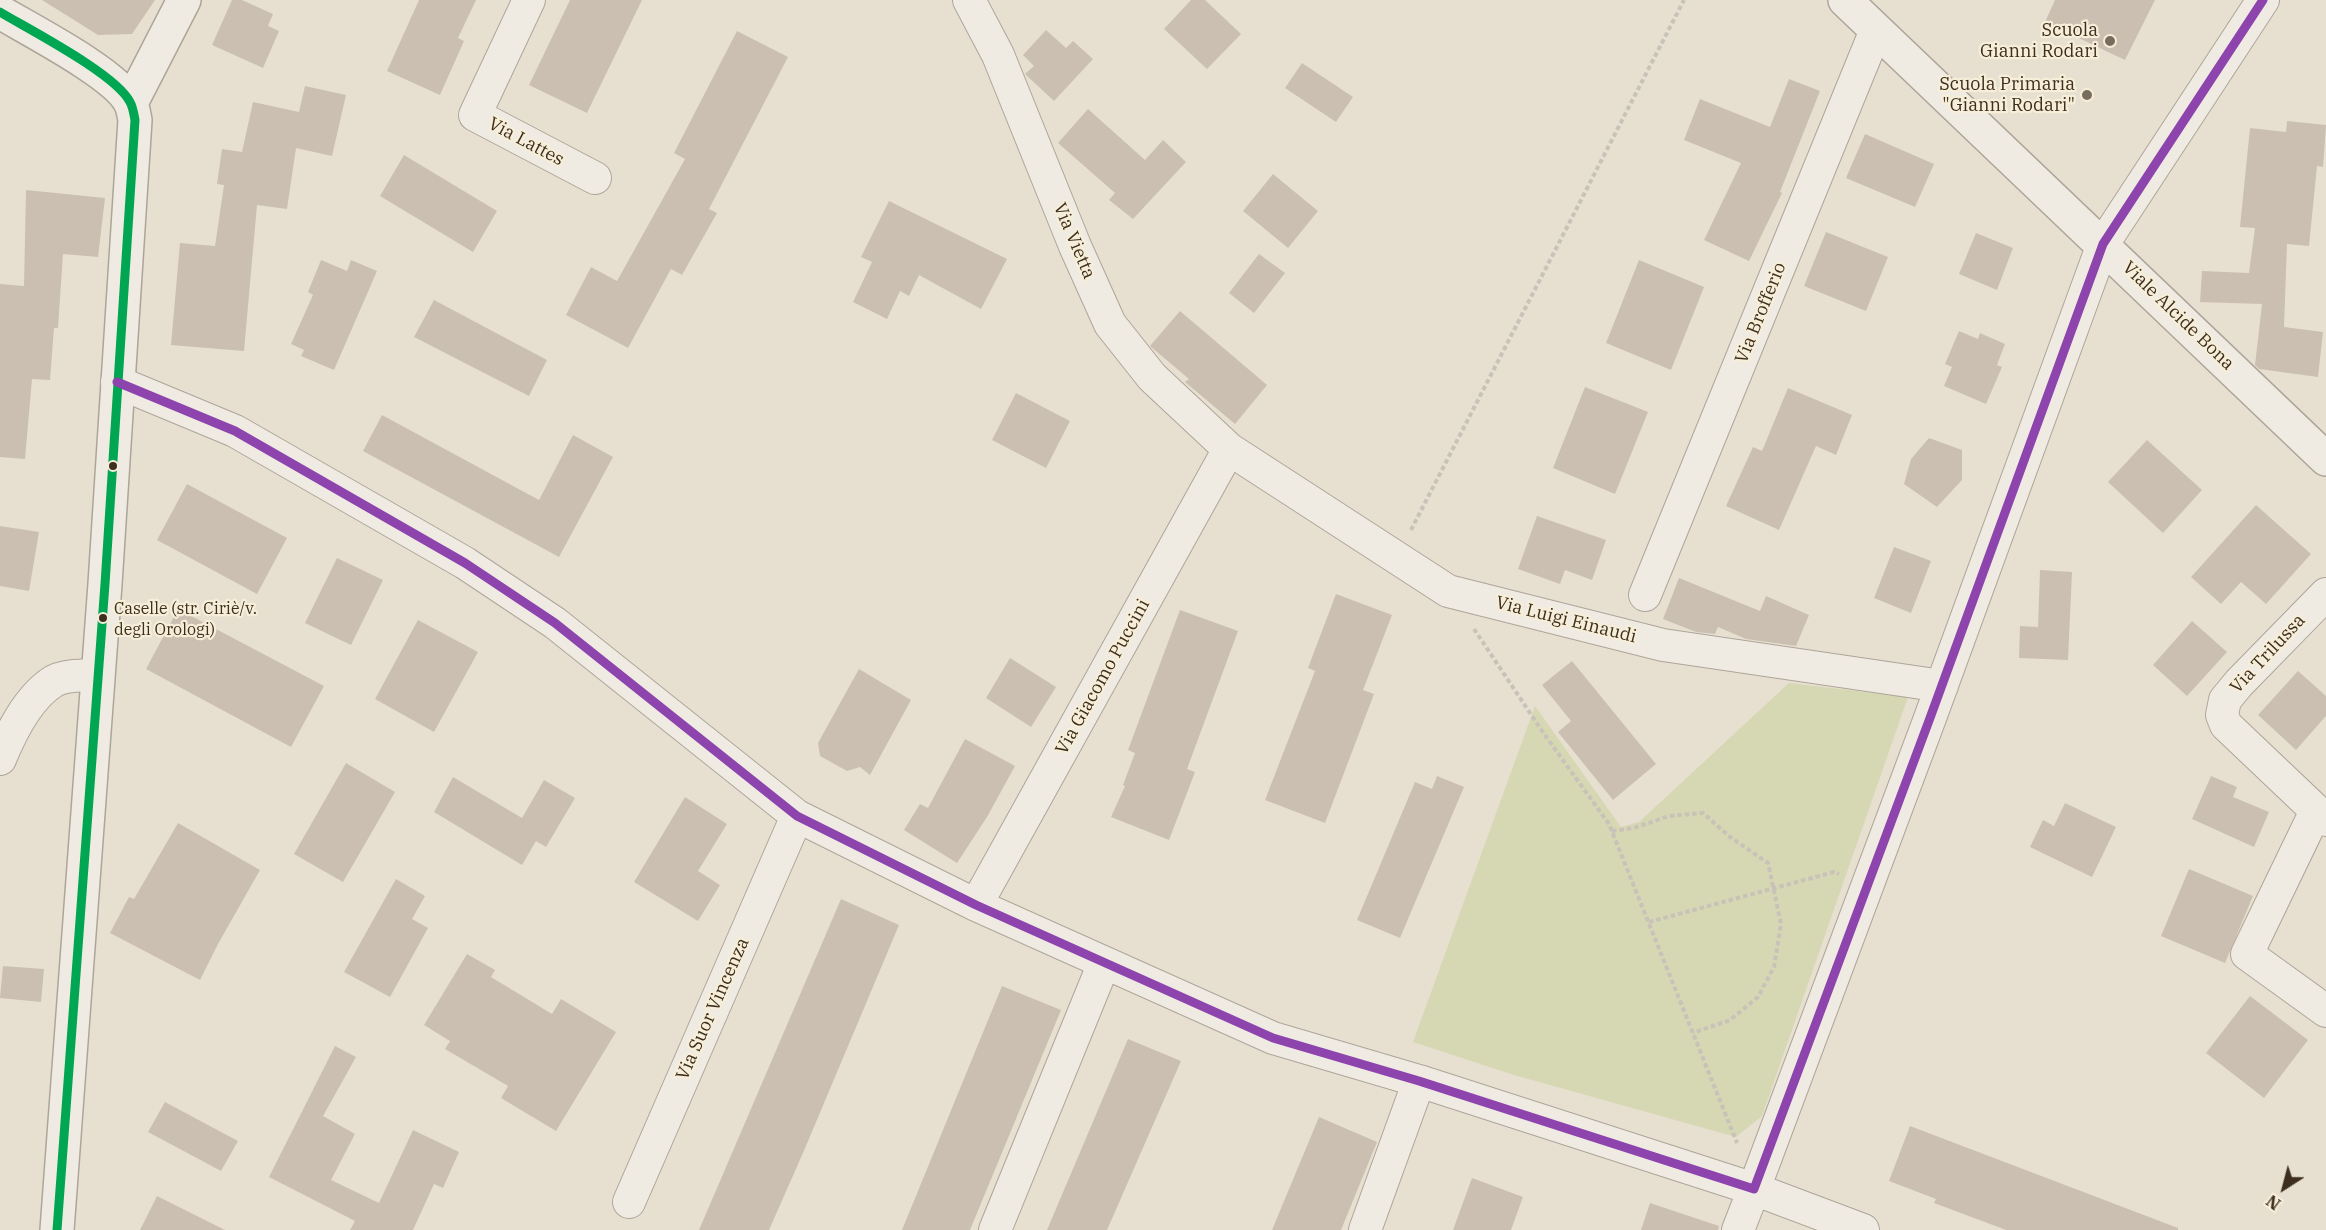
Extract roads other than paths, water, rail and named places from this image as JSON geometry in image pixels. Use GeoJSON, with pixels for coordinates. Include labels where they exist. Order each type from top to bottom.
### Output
{"type":"FeatureCollection","features":[{"type":"Feature","properties":{"kind":"street"},"geometry":{"type":"LineString","coordinates":[[131,103],[184,0]]}},
{"type":"Feature","properties":{"kind":"street","name":"Via Lattes"},"geometry":{"type":"LineString","coordinates":[[529,0],[475,115],[595,178]]}},
{"type":"Feature","properties":{"kind":"street","name":"Via Vietta"},"geometry":{"type":"LineString","coordinates":[[969,0],[998,55],[1075,246],[1110,324],[1152,377],[1229,449]]}},
{"type":"Feature","properties":{"kind":"street","name":"Viale Alcide Bona"},"geometry":{"type":"LineString","coordinates":[[1845,0],[2326,459]]}},
{"type":"Feature","properties":{"kind":"street"},"geometry":{"type":"LineString","coordinates":[[1738,1230],[1942,686],[2103,244],[2263,0]]}},
{"type":"Feature","properties":{"kind":"street"},"geometry":{"type":"LineString","coordinates":[[0,12],[90,66],[117,85],[131,103],[135,120],[57,1230]]}},
{"type":"Feature","properties":{"kind":"street","name":"Via Brofferio"},"geometry":{"type":"LineString","coordinates":[[1645,596],[1876,30]]}},
{"type":"Feature","properties":{"kind":"street"},"geometry":{"type":"LineString","coordinates":[[117,382],[235,431],[465,563],[555,623],[797,816],[976,905],[1273,1038],[1419,1081],[1754,1189],[1863,1230]]}},
{"type":"Feature","properties":{"kind":"street","name":"Via Luigi Einaudi"},"geometry":{"type":"LineString","coordinates":[[1229,449],[1448,591],[1663,645],[1942,686]]}},
{"type":"Feature","properties":{"kind":"street","name":"Via Giacomo Puccini"},"geometry":{"type":"LineString","coordinates":[[976,905],[1229,449]]}},
{"type":"Feature","properties":{"kind":"street","name":"Via Trilussa"},"geometry":{"type":"LineString","coordinates":[[2321,816],[2226,725],[2222,716],[2225,700],[2239,682],[2326,594]]}},
{"type":"Feature","properties":{"kind":"street"},"geometry":{"type":"LineString","coordinates":[[0,759],[10,734],[29,705],[55,681],[83,675],[96,676]]}},
{"type":"Feature","properties":{"kind":"street","name":"Via Suor Vincenza"},"geometry":{"type":"LineString","coordinates":[[629,1202],[797,816]]}},
{"type":"Feature","properties":{"kind":"street"},"geometry":{"type":"LineString","coordinates":[[2321,816],[2247,954],[2326,1011]]}},
{"type":"Feature","properties":{"kind":"street"},"geometry":{"type":"LineString","coordinates":[[995,1230],[1104,963]]}},
{"type":"Feature","properties":{"kind":"street"},"geometry":{"type":"LineString","coordinates":[[1365,1230],[1419,1081]]}},
{"type":"Feature","properties":{"kind":"place","name":"Scuola Gianni Rodari"},"geometry":{"type":"Point","coordinates":[2110,41]}},
{"type":"Feature","properties":{"kind":"place","name":"Scuola Primaria \"Gianni Rodari\""},"geometry":{"type":"Point","coordinates":[2087,95]}},
{"type":"Feature","properties":{"kind":"place","name":"Caselle (str. Ciriè/v. degli Orologi)"},"geometry":{"type":"Point","coordinates":[103,618]}}]}
